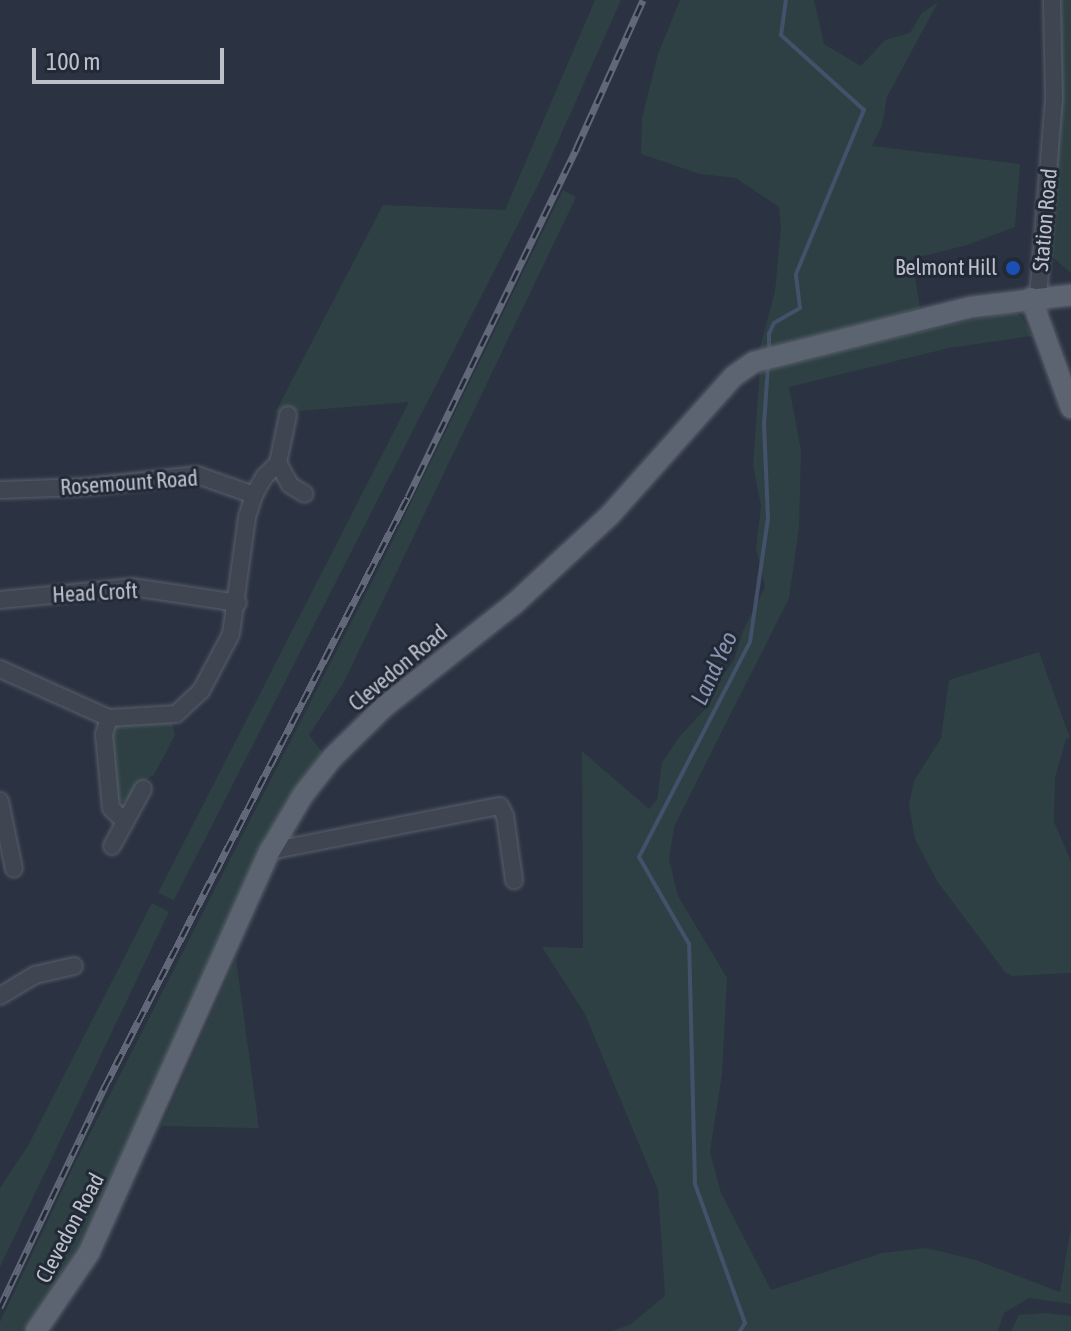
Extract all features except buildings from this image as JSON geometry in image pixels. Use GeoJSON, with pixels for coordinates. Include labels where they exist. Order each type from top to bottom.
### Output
{"type":"FeatureCollection","features":[{"type":"Feature","properties":{"kind":"main road","name":"Clevedon Road"},"geometry":{"type":"LineString","coordinates":[[36,1331],[70,1286],[89,1253],[270,851],[303,795],[332,758],[384,707],[514,604],[610,515],[734,376],[768,356],[972,307],[1034,297],[1071,295]]}},
{"type":"Feature","properties":{"kind":"main road"},"geometry":{"type":"LineString","coordinates":[[1034,297],[1071,408]]}},
{"type":"Feature","properties":{"kind":"street","name":"Station Road"},"geometry":{"type":"LineString","coordinates":[[1034,297],[1054,98],[1052,0]]}},
{"type":"Feature","properties":{"kind":"street"},"geometry":{"type":"LineString","coordinates":[[0,669],[109,718],[176,714],[189,704],[201,691],[231,634],[238,603],[247,517],[264,477],[278,463],[288,415]]}},
{"type":"Feature","properties":{"kind":"street"},"geometry":{"type":"LineString","coordinates":[[278,463],[290,485],[305,494]]}},
{"type":"Feature","properties":{"kind":"street","name":"Rosemount Road"},"geometry":{"type":"LineString","coordinates":[[0,490],[85,487],[197,475],[254,495]]}},
{"type":"Feature","properties":{"kind":"street","name":"Head Croft"},"geometry":{"type":"LineString","coordinates":[[0,600],[132,587],[238,603]]}},
{"type":"Feature","properties":{"kind":"street"},"geometry":{"type":"LineString","coordinates":[[109,718],[104,734],[111,808],[125,822]]}},
{"type":"Feature","properties":{"kind":"street"},"geometry":{"type":"LineString","coordinates":[[112,846],[143,789]]}},
{"type":"Feature","properties":{"kind":"street"},"geometry":{"type":"LineString","coordinates":[[0,801],[14,869]]}},
{"type":"Feature","properties":{"kind":"street"},"geometry":{"type":"LineString","coordinates":[[270,851],[500,806],[505,816],[514,880]]}},
{"type":"Feature","properties":{"kind":"street"},"geometry":{"type":"LineString","coordinates":[[0,996],[35,975],[74,966]]}},
{"type":"Feature","properties":{"kind":"shaded area"},"geometry":{"type":"Polygon","coordinates":[[[595,0],[621,0],[543,175],[174,900],[158,893],[409,402],[275,413],[383,205],[505,210],[595,0]]]}},
{"type":"Feature","properties":{"kind":"shaded area"},"geometry":{"type":"Polygon","coordinates":[[[680,0],[814,0],[824,44],[861,66],[885,40],[910,33],[922,13],[938,2],[887,97],[882,125],[872,146],[1020,164],[1015,227],[967,245],[912,259],[920,308],[758,355],[775,291],[781,228],[779,207],[736,178],[700,174],[641,154],[642,118],[658,54],[680,0]]]}},
{"type":"Feature","properties":{"kind":"shaded area"},"geometry":{"type":"Polygon","coordinates":[[[1059,0],[1071,0],[1071,273],[1048,253],[1059,0]]]}},
{"type":"Feature","properties":{"kind":"shaded area"},"geometry":{"type":"Polygon","coordinates":[[[563,190],[576,197],[344,682],[309,735],[322,752],[275,827],[80,1254],[25,1331],[0,1331],[0,1322],[76,1161],[383,560],[563,190]]]}},
{"type":"Feature","properties":{"kind":"shaded area"},"geometry":{"type":"Polygon","coordinates":[[[1013,311],[1022,317],[1032,336],[949,348],[789,387],[801,451],[799,528],[789,598],[674,827],[669,859],[678,896],[727,978],[722,1074],[710,1152],[721,1193],[771,1290],[882,1253],[926,1248],[976,1260],[1060,1292],[1071,1227],[1071,1304],[1029,1298],[1004,1313],[998,1331],[612,1331],[631,1324],[665,1296],[658,1190],[585,1014],[542,947],[583,948],[582,751],[649,809],[657,800],[662,763],[679,737],[709,705],[721,678],[734,660],[743,631],[765,587],[756,548],[761,506],[753,465],[760,368],[1013,311]]]}},
{"type":"Feature","properties":{"kind":"shaded area"},"geometry":{"type":"Polygon","coordinates":[[[1039,652],[1070,738],[1066,739],[1055,778],[1054,822],[1071,861],[1071,973],[1012,976],[1005,972],[937,881],[915,839],[909,805],[914,781],[941,738],[949,680],[1039,652]]]}},
{"type":"Feature","properties":{"kind":"shaded area"},"geometry":{"type":"Polygon","coordinates":[[[171,719],[175,735],[154,775],[144,781],[134,799],[120,802],[116,796],[111,740],[116,726],[171,719]]]}},
{"type":"Feature","properties":{"kind":"shaded area"},"geometry":{"type":"Polygon","coordinates":[[[152,903],[169,912],[0,1267],[0,1188],[29,1144],[152,903]]]}},
{"type":"Feature","properties":{"kind":"shaded area"},"geometry":{"type":"Polygon","coordinates":[[[236,959],[259,1128],[162,1126],[236,959]]]}},
{"type":"Feature","properties":{"kind":"shaded area"},"geometry":{"type":"Polygon","coordinates":[[[1045,1313],[1071,1316],[1071,1331],[1011,1331],[1019,1315],[1045,1313]]]}},
{"type":"Feature","properties":{"kind":"waterway","name":"Land Yeo"},"geometry":{"type":"LineString","coordinates":[[769,352],[769,334],[774,323],[800,308],[796,274],[864,110],[781,35],[786,0]]}},
{"type":"Feature","properties":{"kind":"waterway","name":"Land Yeo"},"geometry":{"type":"LineString","coordinates":[[740,1331],[745,1323],[695,1184],[689,944],[639,857],[750,642],[768,519],[764,425],[768,365]]}},
{"type":"Feature","properties":{"kind":"railway"},"geometry":{"type":"LineString","coordinates":[[0,1307],[105,1086],[408,497],[577,147],[643,0]]}},
{"type":"Feature","properties":{"kind":"place","name":"Belmont Hill"},"geometry":{"type":"Point","coordinates":[1013,268]}}]}
